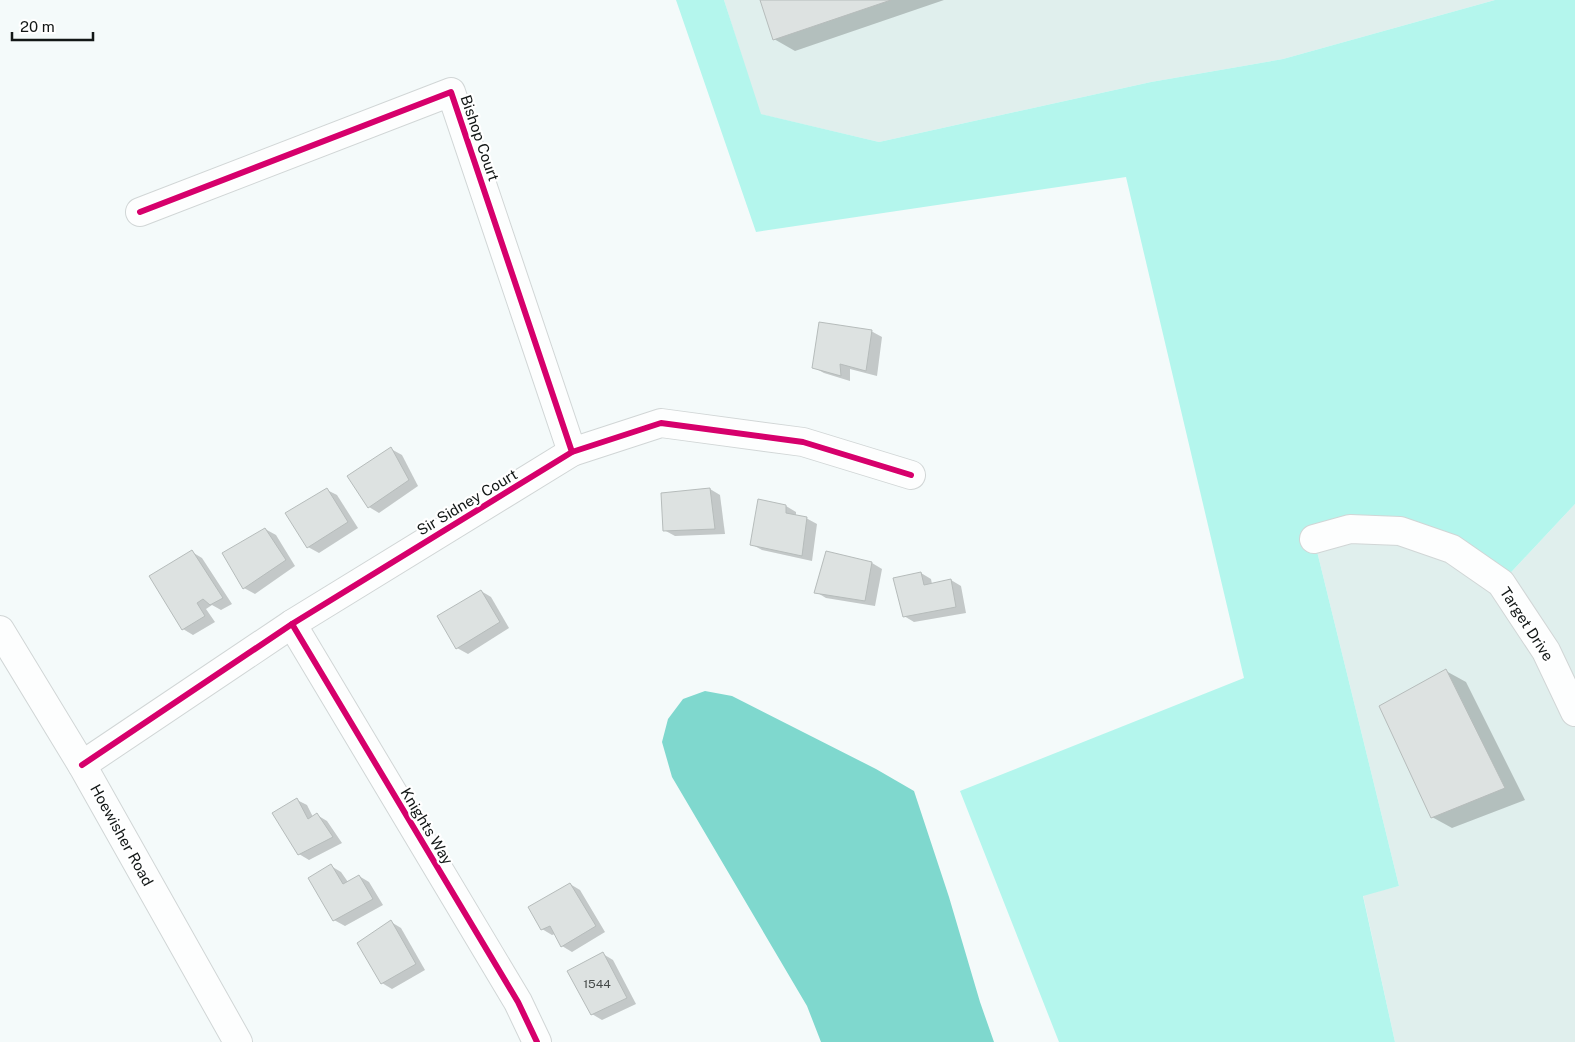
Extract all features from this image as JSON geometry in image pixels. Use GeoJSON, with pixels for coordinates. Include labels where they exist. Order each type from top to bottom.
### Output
{"type":"FeatureCollection","features":[{"type":"Feature","properties":{"kind":"street","name":"Bishop Court"},"geometry":{"type":"LineString","coordinates":[[140,212],[451,92],[572,452]]}},
{"type":"Feature","properties":{"kind":"street","name":"Sir Sidney Court"},"geometry":{"type":"LineString","coordinates":[[82,765],[292,624],[572,452],[661,423],[803,442],[911,476]]}},
{"type":"Feature","properties":{"kind":"street","name":"Target Drive"},"geometry":{"type":"LineString","coordinates":[[1314,538],[1350,529],[1400,531],[1452,549],[1501,583],[1546,651],[1575,712]]}},
{"type":"Feature","properties":{"kind":"street","name":"Knights Way"},"geometry":{"type":"LineString","coordinates":[[292,624],[518,1002],[537,1042]]}},
{"type":"Feature","properties":{"kind":"street","name":"Hoewisher Road"},"geometry":{"type":"LineString","coordinates":[[0,630],[82,765],[238,1042]]}},
{"type":"Feature","properties":{"kind":"shaded area"},"geometry":{"type":"Polygon","coordinates":[[[724,0],[1495,0],[1283,59],[1151,82],[879,142],[760,114],[724,0]]]}},
{"type":"Feature","properties":{"kind":"shaded area"},"geometry":{"type":"Polygon","coordinates":[[[1575,504],[1575,1042],[1395,1042],[1363,895],[1399,886],[1314,539],[1400,531],[1501,583],[1575,504]]]}},
{"type":"Feature","properties":{"kind":"green space"},"geometry":{"type":"Polygon","coordinates":[[[676,0],[724,0],[761,114],[879,142],[1151,82],[1283,59],[1495,0],[1575,0],[1575,504],[1501,583],[1400,531],[1314,539],[1399,886],[1363,896],[1395,1042],[1059,1042],[960,791],[1244,678],[1126,177],[756,232],[676,0]]]}},
{"type":"Feature","properties":{"kind":"water"},"geometry":{"type":"Polygon","coordinates":[[[705,691],[732,696],[876,769],[914,791],[994,1042],[821,1042],[807,1006],[672,777],[662,742],[668,719],[683,699],[705,691]]]}},
{"type":"Feature","properties":{"kind":"building"},"geometry":{"type":"Polygon","coordinates":[[[760,0],[891,0],[773,40],[760,0]]]}},
{"type":"Feature","properties":{"kind":"building"},"geometry":{"type":"Polygon","coordinates":[[[819,322],[872,330],[866,371],[840,364],[841,376],[812,368],[819,322]]]}},
{"type":"Feature","properties":{"kind":"building"},"geometry":{"type":"Polygon","coordinates":[[[391,447],[409,480],[368,508],[347,476],[391,447]]]}},
{"type":"Feature","properties":{"kind":"building"},"geometry":{"type":"Polygon","coordinates":[[[327,488],[348,522],[307,548],[285,513],[327,488]]]}},
{"type":"Feature","properties":{"kind":"building"},"geometry":{"type":"Polygon","coordinates":[[[710,488],[715,529],[663,531],[661,493],[710,488]]]}},
{"type":"Feature","properties":{"kind":"building"},"geometry":{"type":"Polygon","coordinates":[[[758,499],[786,505],[786,513],[807,517],[802,556],[750,545],[758,499]]]}},
{"type":"Feature","properties":{"kind":"building"},"geometry":{"type":"Polygon","coordinates":[[[265,528],[286,560],[243,589],[222,553],[265,528]]]}},
{"type":"Feature","properties":{"kind":"building"},"geometry":{"type":"Polygon","coordinates":[[[192,550],[223,598],[210,605],[203,599],[197,603],[205,616],[182,630],[149,576],[192,550]]]}},
{"type":"Feature","properties":{"kind":"building"},"geometry":{"type":"Polygon","coordinates":[[[826,551],[872,562],[865,601],[814,593],[826,551]]]}},
{"type":"Feature","properties":{"kind":"building"},"geometry":{"type":"Polygon","coordinates":[[[921,572],[924,585],[951,579],[956,607],[903,617],[893,578],[921,572]]]}},
{"type":"Feature","properties":{"kind":"building"},"geometry":{"type":"Polygon","coordinates":[[[481,590],[500,622],[456,649],[437,616],[481,590]]]}},
{"type":"Feature","properties":{"kind":"building"},"geometry":{"type":"Polygon","coordinates":[[[1446,669],[1505,788],[1431,818],[1379,706],[1446,669]]]}},
{"type":"Feature","properties":{"kind":"building"},"geometry":{"type":"Polygon","coordinates":[[[297,798],[308,819],[317,813],[333,837],[298,855],[272,813],[297,798]]]}},
{"type":"Feature","properties":{"kind":"building"},"geometry":{"type":"Polygon","coordinates":[[[331,864],[343,884],[359,875],[373,899],[333,921],[308,878],[331,864]]]}},
{"type":"Feature","properties":{"kind":"building"},"geometry":{"type":"Polygon","coordinates":[[[570,883],[596,926],[561,947],[550,926],[541,930],[528,907],[570,883]]]}},
{"type":"Feature","properties":{"kind":"building"},"geometry":{"type":"Polygon","coordinates":[[[391,920],[416,964],[381,984],[357,943],[391,920]]]}},
{"type":"Feature","properties":{"kind":"building"},"geometry":{"type":"Polygon","coordinates":[[[603,952],[627,998],[591,1015],[567,971],[603,952]]]}},
{"type":"Feature","properties":{"kind":"cycle path"},"geometry":{"type":"LineString","coordinates":[[140,212],[451,92],[572,452]]}},
{"type":"Feature","properties":{"kind":"cycle path"},"geometry":{"type":"LineString","coordinates":[[82,765],[292,624],[572,452],[661,423],[803,442],[911,475]]}},
{"type":"Feature","properties":{"kind":"cycle path"},"geometry":{"type":"LineString","coordinates":[[292,624],[518,1002],[537,1042]]}}]}
